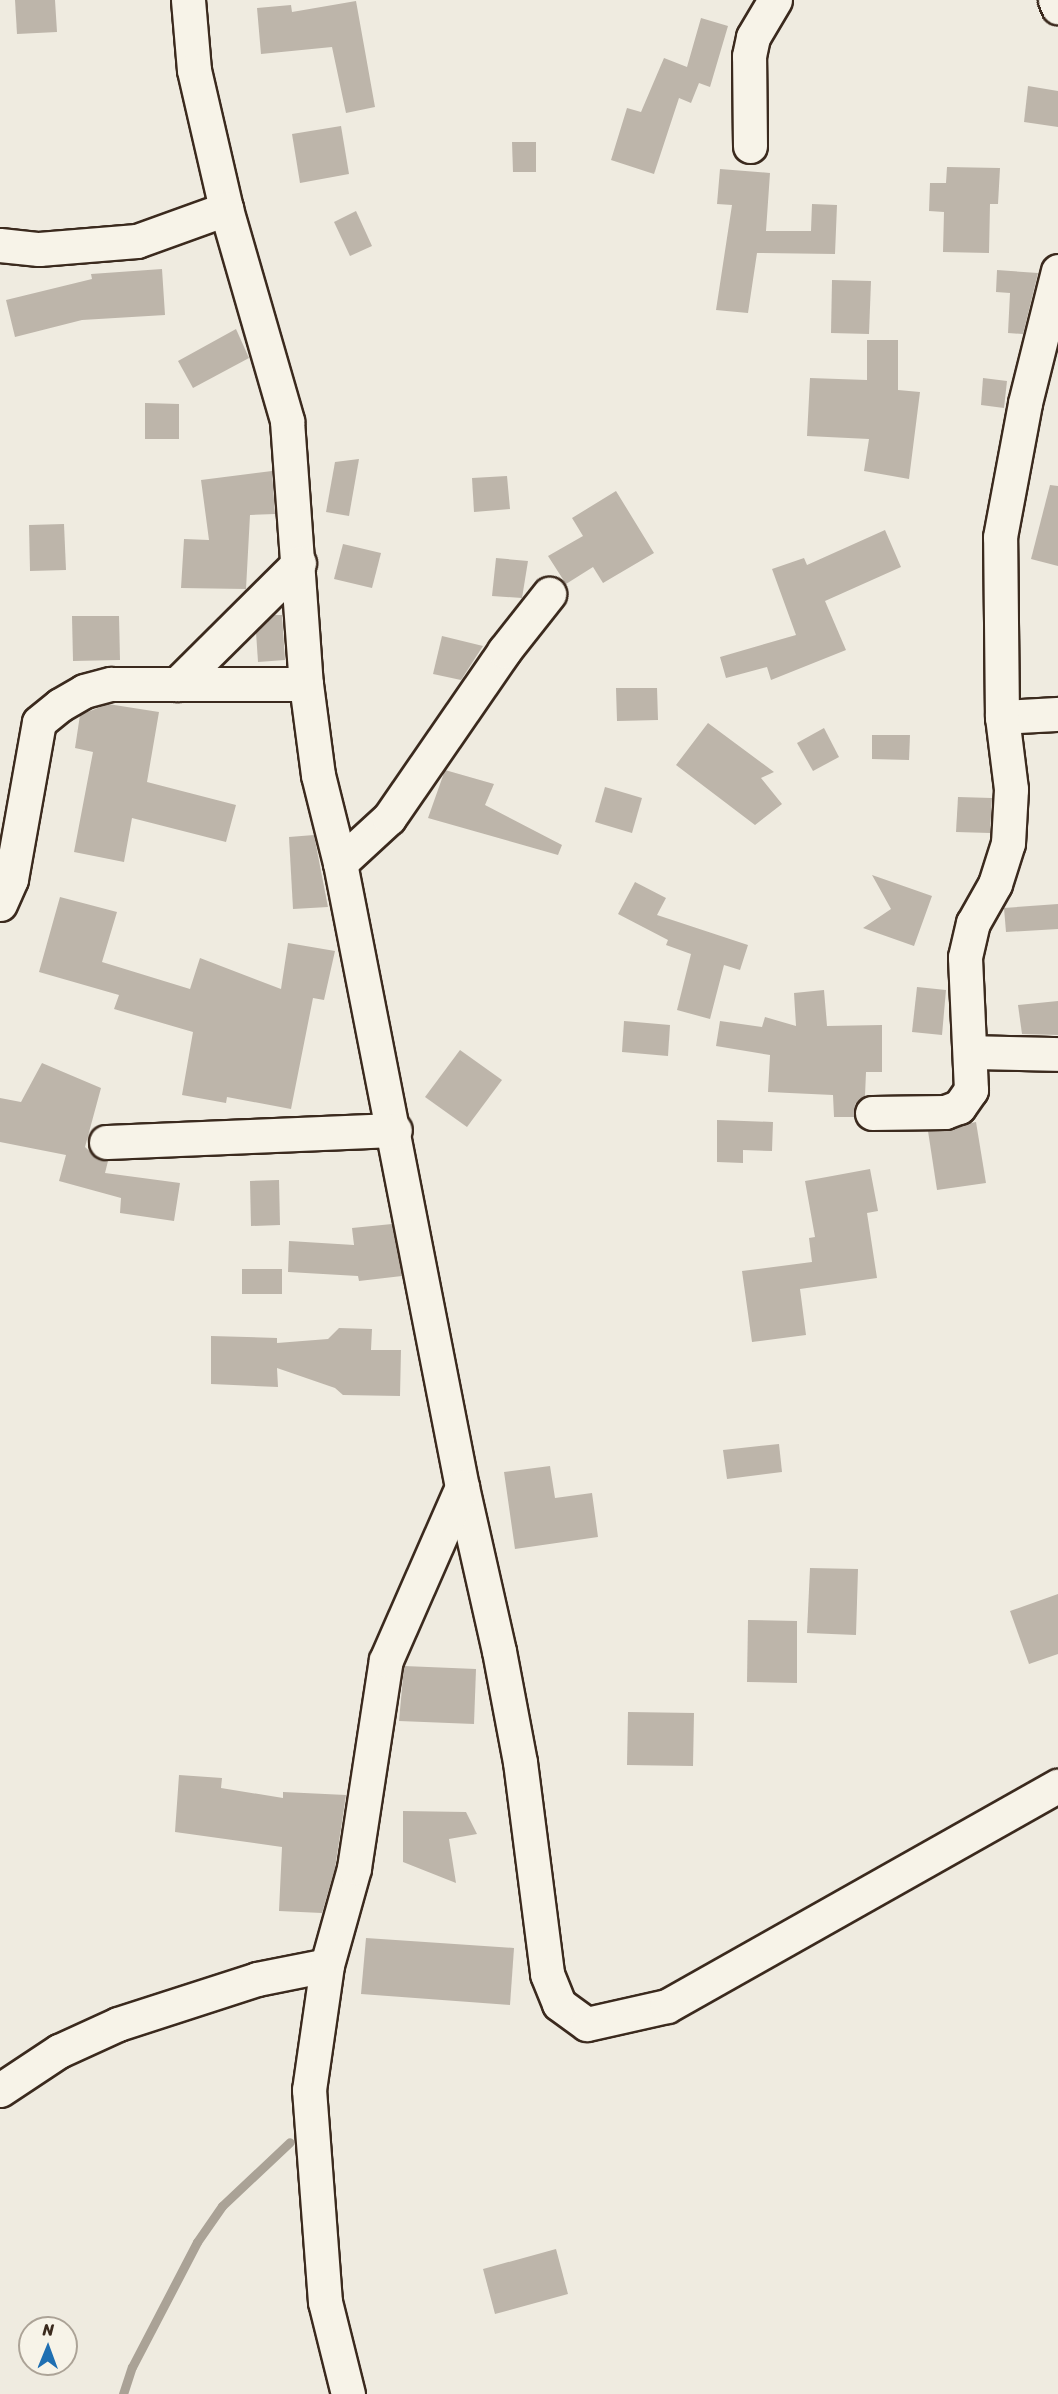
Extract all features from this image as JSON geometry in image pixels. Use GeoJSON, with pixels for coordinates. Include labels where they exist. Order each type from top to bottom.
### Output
{"type":"FeatureCollection","features":[{"type":"Feature","properties":{"kind":"street"},"geometry":{"type":"LineString","coordinates":[[188,0],[194,70],[226,209],[287,420],[306,684],[318,775],[340,863],[395,1130],[462,1487],[520,1762],[548,1974],[559,2004],[587,2024],[667,2006],[1058,1786]]}},
{"type":"Feature","properties":{"kind":"street"},"geometry":{"type":"LineString","coordinates":[[750,146],[749,56],[753,38],[775,0]]}},
{"type":"Feature","properties":{"kind":"street"},"geometry":{"type":"LineString","coordinates":[[1055,0],[1058,6]]}},
{"type":"Feature","properties":{"kind":"street"},"geometry":{"type":"LineString","coordinates":[[0,245],[39,249],[137,241],[226,209]]}},
{"type":"Feature","properties":{"kind":"street"},"geometry":{"type":"LineString","coordinates":[[872,1113],[945,1112],[959,1107],[971,1090],[965,957],[973,923],[995,884],[1008,843],[1011,789],[1002,717],[1000,537],[1025,403],[1058,271]]}},
{"type":"Feature","properties":{"kind":"street"},"geometry":{"type":"LineString","coordinates":[[177,684],[299,563]]}},
{"type":"Feature","properties":{"kind":"street"},"geometry":{"type":"LineString","coordinates":[[340,863],[389,818],[504,651],[549,594]]}},
{"type":"Feature","properties":{"kind":"street"},"geometry":{"type":"LineString","coordinates":[[0,904],[11,879],[39,722],[84,692],[111,684],[306,684]]}},
{"type":"Feature","properties":{"kind":"street"},"geometry":{"type":"LineString","coordinates":[[1002,717],[1058,714]]}},
{"type":"Feature","properties":{"kind":"street"},"geometry":{"type":"LineString","coordinates":[[970,1052],[1058,1054]]}},
{"type":"Feature","properties":{"kind":"street"},"geometry":{"type":"LineString","coordinates":[[106,1142],[395,1130]]}},
{"type":"Feature","properties":{"kind":"street"},"geometry":{"type":"LineString","coordinates":[[348,2394],[325,2302],[309,2090],[327,1965],[354,1868],[386,1660],[462,1487]]}},
{"type":"Feature","properties":{"kind":"street"},"geometry":{"type":"LineString","coordinates":[[0,2090],[59,2051],[118,2025],[258,1979],[327,1965]]}},
{"type":"Feature","properties":{"kind":"building"},"geometry":{"type":"Polygon","coordinates":[[[15,0],[55,0],[57,32],[17,34],[15,0]]]}},
{"type":"Feature","properties":{"kind":"building"},"geometry":{"type":"Polygon","coordinates":[[[356,1],[375,107],[346,113],[332,47],[261,54],[257,8],[291,5],[292,12],[356,1]]]}},
{"type":"Feature","properties":{"kind":"building"},"geometry":{"type":"Polygon","coordinates":[[[701,18],[728,26],[710,87],[699,83],[691,103],[679,98],[654,174],[611,160],[627,108],[641,112],[664,58],[687,67],[701,18]]]}},
{"type":"Feature","properties":{"kind":"building"},"geometry":{"type":"Polygon","coordinates":[[[1028,86],[1058,91],[1058,127],[1024,122],[1028,86]]]}},
{"type":"Feature","properties":{"kind":"building"},"geometry":{"type":"Polygon","coordinates":[[[341,126],[349,174],[300,183],[292,134],[341,126]]]}},
{"type":"Feature","properties":{"kind":"building"},"geometry":{"type":"Polygon","coordinates":[[[512,142],[536,142],[536,172],[513,172],[512,142]]]}},
{"type":"Feature","properties":{"kind":"building"},"geometry":{"type":"Polygon","coordinates":[[[947,167],[1000,168],[998,204],[990,204],[989,253],[943,252],[944,212],[929,211],[930,183],[946,183],[947,167]]]}},
{"type":"Feature","properties":{"kind":"building"},"geometry":{"type":"Polygon","coordinates":[[[720,169],[770,173],[766,231],[811,231],[812,204],[837,205],[835,254],[757,253],[748,313],[716,310],[732,205],[717,204],[720,169]]]}},
{"type":"Feature","properties":{"kind":"building"},"geometry":{"type":"Polygon","coordinates":[[[356,211],[372,246],[350,256],[334,222],[356,211]]]}},
{"type":"Feature","properties":{"kind":"building"},"geometry":{"type":"Polygon","coordinates":[[[162,269],[165,315],[82,320],[15,337],[6,300],[92,279],[91,274],[162,269]]]}},
{"type":"Feature","properties":{"kind":"building"},"geometry":{"type":"Polygon","coordinates":[[[997,270],[1038,273],[1023,334],[1008,333],[1010,293],[996,292],[997,270]]]}},
{"type":"Feature","properties":{"kind":"building"},"geometry":{"type":"Polygon","coordinates":[[[832,280],[871,281],[869,334],[831,333],[832,280]]]}},
{"type":"Feature","properties":{"kind":"building"},"geometry":{"type":"Polygon","coordinates":[[[236,329],[249,358],[193,388],[178,361],[236,329]]]}},
{"type":"Feature","properties":{"kind":"building"},"geometry":{"type":"Polygon","coordinates":[[[867,340],[898,340],[898,390],[920,392],[909,479],[864,471],[869,439],[807,436],[810,378],[867,380],[867,340]]]}},
{"type":"Feature","properties":{"kind":"building"},"geometry":{"type":"Polygon","coordinates":[[[983,378],[1007,381],[1004,408],[981,405],[983,378]]]}},
{"type":"Feature","properties":{"kind":"building"},"geometry":{"type":"Polygon","coordinates":[[[145,403],[179,404],[179,439],[145,439],[145,403]]]}},
{"type":"Feature","properties":{"kind":"building"},"geometry":{"type":"Polygon","coordinates":[[[359,459],[349,516],[326,512],[335,462],[359,459]]]}},
{"type":"Feature","properties":{"kind":"building"},"geometry":{"type":"Polygon","coordinates":[[[272,471],[275,514],[250,515],[246,589],[181,588],[184,539],[209,540],[201,480],[272,471]]]}},
{"type":"Feature","properties":{"kind":"building"},"geometry":{"type":"Polygon","coordinates":[[[507,476],[510,509],[474,512],[472,478],[507,476]]]}},
{"type":"Feature","properties":{"kind":"building"},"geometry":{"type":"Polygon","coordinates":[[[1050,485],[1058,486],[1058,566],[1031,559],[1050,485]]]}},
{"type":"Feature","properties":{"kind":"building"},"geometry":{"type":"Polygon","coordinates":[[[616,491],[654,553],[603,583],[593,567],[566,584],[548,556],[583,536],[572,518],[616,491]]]}},
{"type":"Feature","properties":{"kind":"building"},"geometry":{"type":"Polygon","coordinates":[[[64,524],[66,570],[30,571],[29,525],[64,524]]]}},
{"type":"Feature","properties":{"kind":"building"},"geometry":{"type":"Polygon","coordinates":[[[885,530],[901,567],[825,601],[846,650],[771,680],[767,667],[726,678],[720,657],[796,635],[772,569],[804,558],[807,565],[885,530]]]}},
{"type":"Feature","properties":{"kind":"building"},"geometry":{"type":"Polygon","coordinates":[[[343,544],[381,553],[372,588],[334,579],[343,544]]]}},
{"type":"Feature","properties":{"kind":"building"},"geometry":{"type":"Polygon","coordinates":[[[496,558],[528,561],[522,598],[492,596],[496,558]]]}},
{"type":"Feature","properties":{"kind":"building"},"geometry":{"type":"Polygon","coordinates":[[[273,615],[282,615],[285,660],[258,662],[256,632],[273,615]]]}},
{"type":"Feature","properties":{"kind":"building"},"geometry":{"type":"Polygon","coordinates":[[[72,616],[119,616],[120,660],[73,661],[72,616]]]}},
{"type":"Feature","properties":{"kind":"building"},"geometry":{"type":"Polygon","coordinates":[[[442,636],[483,646],[461,680],[433,674],[442,636]]]}},
{"type":"Feature","properties":{"kind":"building"},"geometry":{"type":"Polygon","coordinates":[[[616,688],[657,688],[658,720],[617,721],[616,688]]]}},
{"type":"Feature","properties":{"kind":"building"},"geometry":{"type":"Polygon","coordinates":[[[108,704],[159,712],[147,782],[236,805],[226,842],[132,818],[124,862],[74,852],[93,752],[75,748],[80,715],[108,704]]]}},
{"type":"Feature","properties":{"kind":"building"},"geometry":{"type":"Polygon","coordinates":[[[708,723],[774,772],[761,778],[782,804],[755,825],[676,765],[708,723]]]}},
{"type":"Feature","properties":{"kind":"building"},"geometry":{"type":"Polygon","coordinates":[[[824,728],[839,757],[813,771],[797,743],[824,728]]]}},
{"type":"Feature","properties":{"kind":"building"},"geometry":{"type":"Polygon","coordinates":[[[872,735],[910,735],[909,760],[872,759],[872,735]]]}},
{"type":"Feature","properties":{"kind":"building"},"geometry":{"type":"Polygon","coordinates":[[[445,770],[494,784],[485,805],[562,845],[558,855],[428,818],[445,770]]]}},
{"type":"Feature","properties":{"kind":"building"},"geometry":{"type":"Polygon","coordinates":[[[605,787],[642,798],[632,833],[595,822],[605,787]]]}},
{"type":"Feature","properties":{"kind":"building"},"geometry":{"type":"Polygon","coordinates":[[[958,797],[992,798],[990,833],[956,832],[958,797]]]}},
{"type":"Feature","properties":{"kind":"building"},"geometry":{"type":"Polygon","coordinates":[[[314,835],[328,907],[293,909],[289,837],[314,835]]]}},
{"type":"Feature","properties":{"kind":"building"},"geometry":{"type":"Polygon","coordinates":[[[872,875],[932,896],[914,946],[863,928],[891,909],[872,875]]]}},
{"type":"Feature","properties":{"kind":"building"},"geometry":{"type":"Polygon","coordinates":[[[635,882],[666,898],[657,915],[748,945],[740,970],[724,965],[710,1019],[677,1010],[691,954],[666,945],[668,940],[618,914],[635,882]]]}},
{"type":"Feature","properties":{"kind":"building"},"geometry":{"type":"Polygon","coordinates":[[[60,897],[117,912],[102,962],[190,989],[200,958],[281,989],[288,943],[335,951],[324,1000],[313,998],[291,1109],[227,1097],[226,1103],[182,1095],[193,1032],[114,1009],[119,995],[39,972],[60,897]]]}},
{"type":"Feature","properties":{"kind":"building"},"geometry":{"type":"Polygon","coordinates":[[[1058,904],[1058,929],[1006,932],[1004,908],[1058,904]]]}},
{"type":"Feature","properties":{"kind":"building"},"geometry":{"type":"Polygon","coordinates":[[[917,987],[946,990],[942,1035],[912,1032],[917,987]]]}},
{"type":"Feature","properties":{"kind":"building"},"geometry":{"type":"Polygon","coordinates":[[[824,990],[827,1026],[882,1025],[882,1072],[866,1072],[865,1096],[855,1104],[854,1117],[834,1117],[833,1095],[768,1092],[770,1055],[716,1046],[720,1021],[762,1027],[765,1017],[796,1026],[794,993],[824,990]]]}},
{"type":"Feature","properties":{"kind":"building"},"geometry":{"type":"Polygon","coordinates":[[[1058,1001],[1058,1035],[1022,1034],[1018,1005],[1058,1001]]]}},
{"type":"Feature","properties":{"kind":"building"},"geometry":{"type":"Polygon","coordinates":[[[624,1021],[670,1025],[668,1056],[622,1052],[624,1021]]]}},
{"type":"Feature","properties":{"kind":"building"},"geometry":{"type":"Polygon","coordinates":[[[460,1050],[502,1080],[467,1127],[425,1097],[460,1050]]]}},
{"type":"Feature","properties":{"kind":"building"},"geometry":{"type":"Polygon","coordinates":[[[42,1063],[101,1088],[85,1147],[97,1158],[108,1161],[105,1173],[180,1183],[174,1221],[120,1213],[121,1198],[59,1181],[66,1155],[0,1142],[0,1098],[21,1102],[42,1063]]]}},
{"type":"Feature","properties":{"kind":"building"},"geometry":{"type":"Polygon","coordinates":[[[717,1120],[773,1122],[772,1151],[743,1150],[743,1163],[717,1162],[717,1120]]]}},
{"type":"Feature","properties":{"kind":"building"},"geometry":{"type":"Polygon","coordinates":[[[976,1122],[986,1183],[937,1190],[928,1131],[976,1122]]]}},
{"type":"Feature","properties":{"kind":"building"},"geometry":{"type":"Polygon","coordinates":[[[870,1169],[878,1211],[867,1213],[877,1278],[800,1289],[806,1335],[752,1342],[742,1271],[812,1262],[809,1238],[815,1237],[805,1181],[870,1169]]]}},
{"type":"Feature","properties":{"kind":"building"},"geometry":{"type":"Polygon","coordinates":[[[279,1180],[280,1225],[251,1226],[250,1181],[279,1180]]]}},
{"type":"Feature","properties":{"kind":"building"},"geometry":{"type":"Polygon","coordinates":[[[392,1224],[402,1276],[359,1281],[358,1276],[288,1272],[289,1241],[354,1245],[352,1228],[392,1224]]]}},
{"type":"Feature","properties":{"kind":"building"},"geometry":{"type":"Polygon","coordinates":[[[242,1269],[282,1269],[282,1294],[242,1294],[242,1269]]]}},
{"type":"Feature","properties":{"kind":"building"},"geometry":{"type":"Polygon","coordinates":[[[339,1328],[372,1329],[371,1350],[401,1350],[400,1396],[343,1395],[335,1388],[277,1368],[278,1387],[211,1384],[211,1336],[277,1338],[277,1343],[328,1339],[339,1328]]]}},
{"type":"Feature","properties":{"kind":"building"},"geometry":{"type":"Polygon","coordinates":[[[779,1444],[782,1472],[727,1479],[723,1450],[779,1444]]]}},
{"type":"Feature","properties":{"kind":"building"},"geometry":{"type":"Polygon","coordinates":[[[550,1466],[555,1498],[592,1493],[598,1537],[515,1549],[504,1472],[550,1466]]]}},
{"type":"Feature","properties":{"kind":"building"},"geometry":{"type":"Polygon","coordinates":[[[810,1568],[858,1569],[856,1635],[807,1633],[810,1568]]]}},
{"type":"Feature","properties":{"kind":"building"},"geometry":{"type":"Polygon","coordinates":[[[1058,1594],[1058,1654],[1029,1664],[1010,1611],[1058,1594]]]}},
{"type":"Feature","properties":{"kind":"building"},"geometry":{"type":"Polygon","coordinates":[[[748,1620],[797,1621],[797,1683],[747,1682],[748,1620]]]}},
{"type":"Feature","properties":{"kind":"building"},"geometry":{"type":"Polygon","coordinates":[[[404,1666],[476,1669],[474,1724],[399,1721],[404,1666]]]}},
{"type":"Feature","properties":{"kind":"building"},"geometry":{"type":"Polygon","coordinates":[[[628,1712],[694,1713],[693,1766],[627,1765],[628,1712]]]}},
{"type":"Feature","properties":{"kind":"building"},"geometry":{"type":"Polygon","coordinates":[[[179,1775],[222,1778],[221,1788],[283,1798],[283,1792],[346,1795],[335,1868],[322,1913],[279,1911],[282,1847],[175,1832],[179,1775]]]}},
{"type":"Feature","properties":{"kind":"building"},"geometry":{"type":"Polygon","coordinates":[[[403,1811],[466,1812],[477,1834],[449,1839],[456,1883],[403,1862],[403,1811]]]}},
{"type":"Feature","properties":{"kind":"building"},"geometry":{"type":"Polygon","coordinates":[[[366,1938],[514,1948],[510,2005],[361,1994],[366,1938]]]}},
{"type":"Feature","properties":{"kind":"building"},"geometry":{"type":"Polygon","coordinates":[[[556,2249],[568,2294],[495,2314],[483,2269],[556,2249]]]}},
{"type":"Feature","properties":{"kind":"waterway"},"geometry":{"type":"LineString","coordinates":[[123,2394],[132,2367],[197,2242],[222,2206],[290,2142]]}}]}
